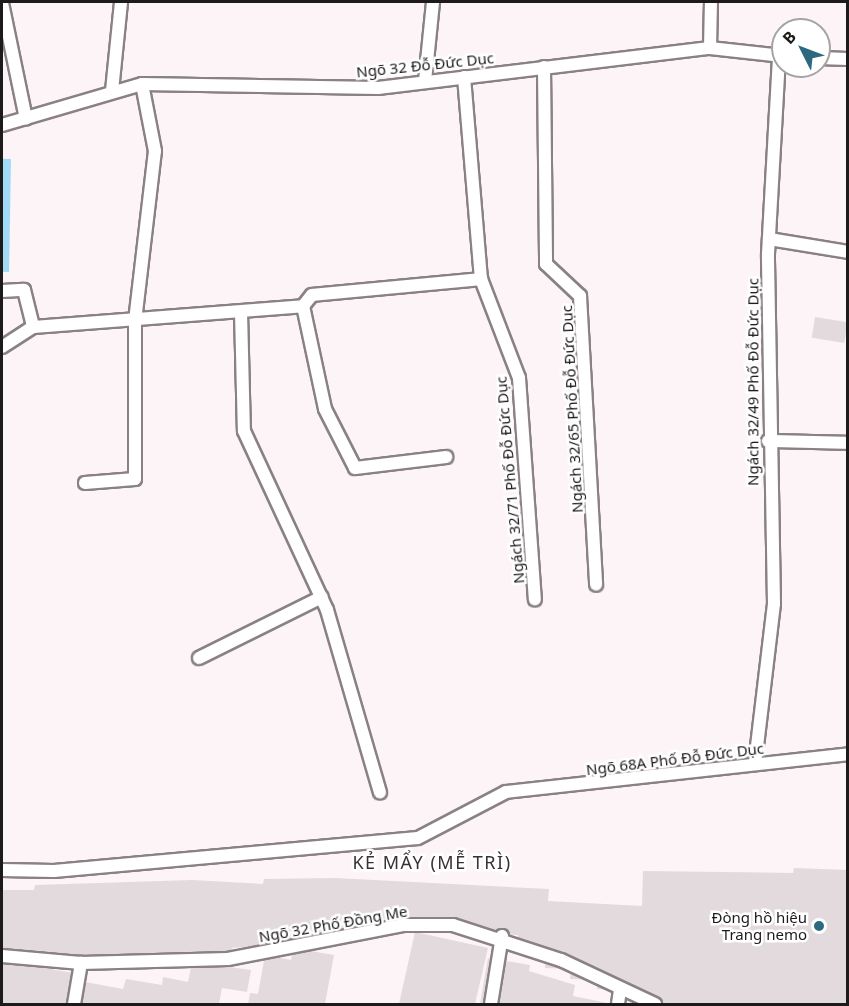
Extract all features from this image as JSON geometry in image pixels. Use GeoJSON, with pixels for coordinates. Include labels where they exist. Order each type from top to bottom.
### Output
{"type":"FeatureCollection","features":[{"type":"Feature","properties":{"kind":"lane"},"geometry":{"type":"LineString","coordinates":[[112,91],[121,2]]}},
{"type":"Feature","properties":{"kind":"lane"},"geometry":{"type":"LineString","coordinates":[[425,81],[433,2]]}},
{"type":"Feature","properties":{"kind":"lane"},"geometry":{"type":"LineString","coordinates":[[710,48],[711,2]]}},
{"type":"Feature","properties":{"kind":"lane"},"geometry":{"type":"LineString","coordinates":[[2,3],[26,119]]}},
{"type":"Feature","properties":{"kind":"lane","name":"Ngõ 32 Đỗ Đức Dục"},"geometry":{"type":"LineString","coordinates":[[2,125],[142,84],[378,88],[710,48],[771,55]]}},
{"type":"Feature","properties":{"kind":"lane"},"geometry":{"type":"LineString","coordinates":[[831,58],[848,59]]}},
{"type":"Feature","properties":{"kind":"lane","name":"Ngách 32/65 Phố Đỗ Đức Dục"},"geometry":{"type":"LineString","coordinates":[[544,67],[546,264],[580,296],[596,585]]}},
{"type":"Feature","properties":{"kind":"lane","name":"Ngách 32/71 Phố Đỗ Đức Dục"},"geometry":{"type":"LineString","coordinates":[[464,77],[481,279],[519,378],[535,599]]}},
{"type":"Feature","properties":{"kind":"lane","name":"Ngách 32/49 Phố Đỗ Đức Dục"},"geometry":{"type":"LineString","coordinates":[[755,763],[774,604],[768,441],[769,238],[780,78]]}},
{"type":"Feature","properties":{"kind":"lane"},"geometry":{"type":"LineString","coordinates":[[85,483],[135,479],[135,321],[155,151],[142,84]]}},
{"type":"Feature","properties":{"kind":"lane"},"geometry":{"type":"LineString","coordinates":[[769,238],[848,252]]}},
{"type":"Feature","properties":{"kind":"lane"},"geometry":{"type":"LineString","coordinates":[[2,347],[33,327],[135,321],[303,306],[312,295],[481,279]]}},
{"type":"Feature","properties":{"kind":"lane"},"geometry":{"type":"LineString","coordinates":[[2,291],[24,290],[33,327]]}},
{"type":"Feature","properties":{"kind":"lane"},"geometry":{"type":"LineString","coordinates":[[303,306],[325,409],[355,468],[446,457]]}},
{"type":"Feature","properties":{"kind":"lane"},"geometry":{"type":"LineString","coordinates":[[241,312],[244,431],[322,597],[380,792]]}},
{"type":"Feature","properties":{"kind":"lane"},"geometry":{"type":"LineString","coordinates":[[768,441],[848,443]]}},
{"type":"Feature","properties":{"kind":"lane"},"geometry":{"type":"LineString","coordinates":[[199,658],[322,597]]}},
{"type":"Feature","properties":{"kind":"lane","name":"Ngõ 68A Phố Đỗ Đức Dục"},"geometry":{"type":"LineString","coordinates":[[2,870],[54,871],[418,838],[506,792],[848,754]]}},
{"type":"Feature","properties":{"kind":"lane","name":"Ngõ 32 Phố Đồng Me"},"geometry":{"type":"LineString","coordinates":[[2,956],[81,963],[228,958],[403,925],[453,925],[502,936],[655,1005]]}},
{"type":"Feature","properties":{"kind":"lane"},"geometry":{"type":"LineString","coordinates":[[491,1005],[502,936]]}},
{"type":"Feature","properties":{"kind":"lane"},"geometry":{"type":"LineString","coordinates":[[74,1005],[81,963]]}},
{"type":"Feature","properties":{"kind":"lane"},"geometry":{"type":"LineString","coordinates":[[618,1005],[620,990]]}},
{"type":"Feature","properties":{"kind":"water"},"geometry":{"type":"Polygon","coordinates":[[[2,159],[11,159],[9,272],[2,272],[2,159]]]}},
{"type":"Feature","properties":{"kind":"building"},"geometry":{"type":"Polygon","coordinates":[[[815,317],[848,322],[844,343],[812,338],[815,317]]]}},
{"type":"Feature","properties":{"kind":"building"},"geometry":{"type":"Polygon","coordinates":[[[794,868],[848,870],[848,1004],[635,1003],[636,991],[597,989],[597,980],[570,979],[571,969],[545,968],[545,955],[517,954],[518,935],[428,931],[429,922],[356,918],[355,934],[306,931],[306,941],[232,948],[231,958],[2,955],[2,890],[34,890],[35,885],[192,880],[263,884],[264,879],[335,878],[549,889],[548,901],[642,906],[643,871],[793,873],[794,868]]]}},
{"type":"Feature","properties":{"kind":"building"},"geometry":{"type":"Polygon","coordinates":[[[415,932],[488,948],[475,1004],[399,1004],[415,932]]]}},
{"type":"Feature","properties":{"kind":"building"},"geometry":{"type":"Polygon","coordinates":[[[293,948],[334,955],[325,1004],[248,1004],[250,993],[258,994],[265,955],[291,960],[293,948]]]}},
{"type":"Feature","properties":{"kind":"building"},"geometry":{"type":"Polygon","coordinates":[[[488,958],[530,965],[529,971],[575,985],[573,996],[612,1004],[480,1004],[488,958]]]}},
{"type":"Feature","properties":{"kind":"building"},"geometry":{"type":"Polygon","coordinates":[[[2,961],[74,973],[68,1004],[2,1004],[2,961]]]}},
{"type":"Feature","properties":{"kind":"building"},"geometry":{"type":"Polygon","coordinates":[[[192,962],[251,970],[247,992],[222,988],[219,1004],[75,1004],[80,981],[123,989],[126,979],[162,985],[163,977],[188,982],[192,962]]]}},
{"type":"Feature","properties":{"kind":"place","name":"Đòng hồ hiệu Trang nemo"},"geometry":{"type":"Point","coordinates":[819,926]}},
{"type":"Feature","properties":{"kind":"district","name":"KẺ MẨY (MỄ TRÌ)"},"geometry":{"type":"Point","coordinates":[432,862]}}]}
